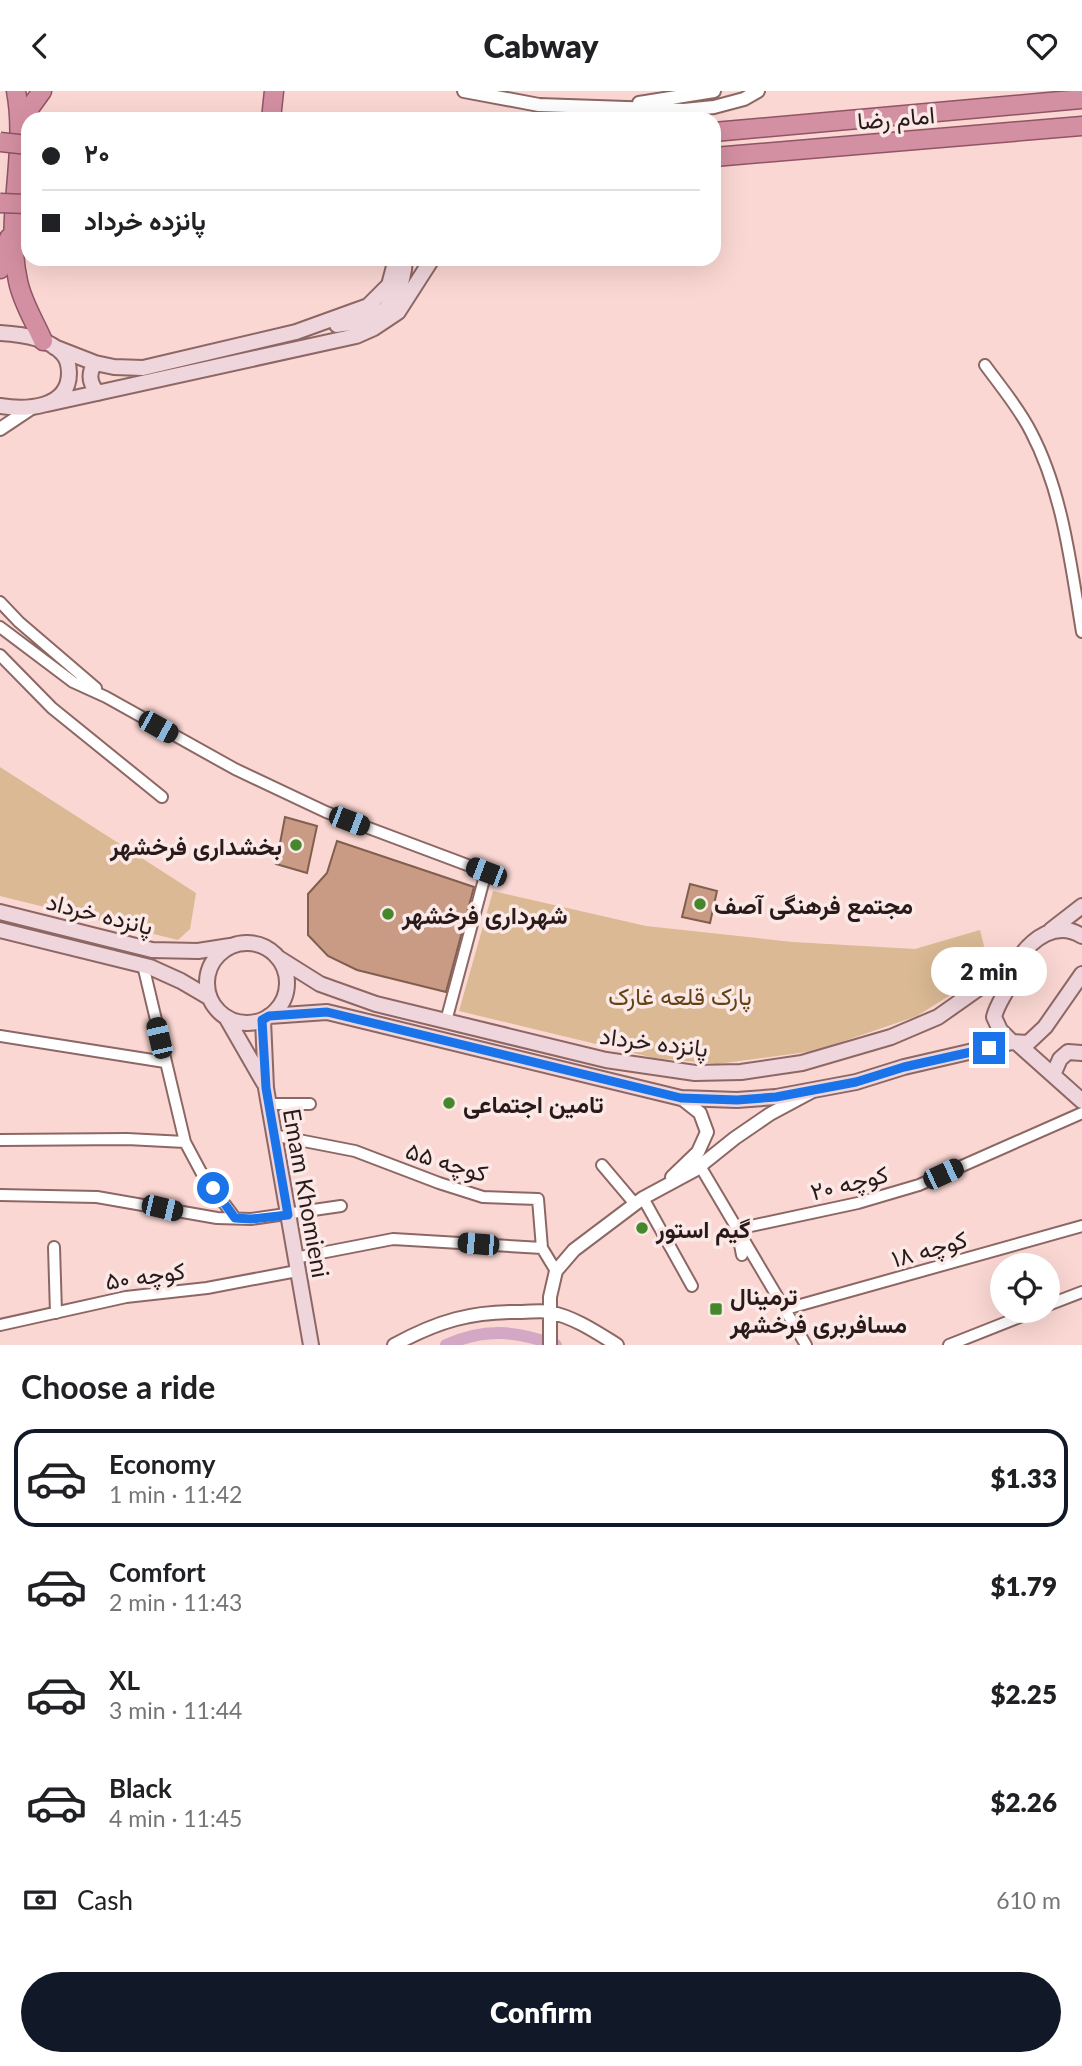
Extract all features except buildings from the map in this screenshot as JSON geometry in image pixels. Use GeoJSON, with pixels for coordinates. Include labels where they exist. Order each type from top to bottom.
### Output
{"type":"FeatureCollection","features":[{"type":"Feature","properties":{"kind":"highway"},"geometry":{"type":"LineString","coordinates":[[16,91],[21,120],[12,228],[18,285],[49,344]]}},
{"type":"Feature","properties":{"kind":"highway"},"geometry":{"type":"LineString","coordinates":[[27,112],[42,91]]}},
{"type":"Feature","properties":{"kind":"highway"},"geometry":{"type":"LineString","coordinates":[[272,112],[274,91]]}},
{"type":"Feature","properties":{"kind":"highway","name":"امام رضا"},"geometry":{"type":"LineString","coordinates":[[721,131],[1082,99]]}},
{"type":"Feature","properties":{"kind":"highway","name":"امام رضا"},"geometry":{"type":"LineString","coordinates":[[721,156],[1082,126]]}},
{"type":"Feature","properties":{"kind":"highway"},"geometry":{"type":"LineString","coordinates":[[0,142],[21,144]]}},
{"type":"Feature","properties":{"kind":"highway"},"geometry":{"type":"LineString","coordinates":[[0,203],[21,204]]}},
{"type":"Feature","properties":{"kind":"highway"},"geometry":{"type":"LineString","coordinates":[[0,269],[12,228]]}},
{"type":"Feature","properties":{"kind":"main road"},"geometry":{"type":"LineString","coordinates":[[296,332],[368,306],[382,295],[389,285],[394,266]]}},
{"type":"Feature","properties":{"kind":"main road"},"geometry":{"type":"LineString","coordinates":[[0,333],[49,344],[95,363],[114,367],[142,367],[296,332],[370,319],[395,298],[404,266]]}},
{"type":"Feature","properties":{"kind":"main road"},"geometry":{"type":"LineString","coordinates":[[0,406],[40,406],[356,336],[398,312],[428,266]]}},
{"type":"Feature","properties":{"kind":"main road"},"geometry":{"type":"LineString","coordinates":[[40,406],[58,398],[69,381],[67,362],[63,354],[49,344]]}},
{"type":"Feature","properties":{"kind":"main road"},"geometry":{"type":"LineString","coordinates":[[95,363],[90,375],[93,388],[98,393]]}},
{"type":"Feature","properties":{"kind":"main road"},"geometry":{"type":"LineString","coordinates":[[1082,906],[1040,937],[1016,962],[1010,985],[998,1003],[994,1017],[1000,1030],[1082,1101]]}},
{"type":"Feature","properties":{"kind":"main road","name":"پانزده خرداد"},"geometry":{"type":"LineString","coordinates":[[0,912],[152,950],[198,951],[232,946]]}},
{"type":"Feature","properties":{"kind":"main road","name":"پانزده خرداد"},"geometry":{"type":"LineString","coordinates":[[0,930],[143,965],[181,981],[210,998]]}},
{"type":"Feature","properties":{"kind":"main road"},"geometry":{"type":"LineString","coordinates":[[1051,930],[1065,930],[1082,936]]}},
{"type":"Feature","properties":{"kind":"main road"},"geometry":{"type":"LineString","coordinates":[[244,943],[268,949],[277,957],[287,977],[287,989],[284,999],[266,1018],[250,1023],[238,1022],[217,1009],[210,998],[208,974],[221,953],[244,943]]}},
{"type":"Feature","properties":{"kind":"main road","name":"پانزده خرداد"},"geometry":{"type":"LineString","coordinates":[[277,957],[320,983],[376,1004],[606,1061],[695,1073],[741,1072],[802,1063],[891,1037],[938,1017],[1016,962]]}},
{"type":"Feature","properties":{"kind":"main road","name":"پانزده خرداد"},"geometry":{"type":"LineString","coordinates":[[266,1018],[327,1012],[681,1098],[737,1100],[776,1097],[856,1082],[904,1067],[1014,1043],[1028,1043],[1045,1027],[1082,974]]}},
{"type":"Feature","properties":{"kind":"main road","name":"Emam Khomieni"},"geometry":{"type":"LineString","coordinates":[[226,1017],[266,1088],[311,1345]]}},
{"type":"Feature","properties":{"kind":"main road"},"geometry":{"type":"LineString","coordinates":[[266,1018],[266,1088]]}},
{"type":"Feature","properties":{"kind":"main road"},"geometry":{"type":"LineString","coordinates":[[1053,1075],[1060,1059],[1068,1052],[1082,1053]]}},
{"type":"Feature","properties":{"kind":"street"},"geometry":{"type":"LineString","coordinates":[[464,91],[539,105],[684,110],[714,107],[744,99],[758,91]]}},
{"type":"Feature","properties":{"kind":"street"},"geometry":{"type":"LineString","coordinates":[[611,108],[715,91]]}},
{"type":"Feature","properties":{"kind":"street"},"geometry":{"type":"LineString","coordinates":[[985,365],[1010,397],[1031,432],[1047,467],[1070,562],[1082,632]]}},
{"type":"Feature","properties":{"kind":"street"},"geometry":{"type":"LineString","coordinates":[[0,429],[40,406]]}},
{"type":"Feature","properties":{"kind":"street"},"geometry":{"type":"LineString","coordinates":[[0,602],[19,622],[106,697]]}},
{"type":"Feature","properties":{"kind":"street"},"geometry":{"type":"LineString","coordinates":[[0,628],[73,682],[106,697],[235,769],[326,812],[486,872],[446,1021]]}},
{"type":"Feature","properties":{"kind":"street"},"geometry":{"type":"LineString","coordinates":[[0,655],[52,708],[162,797]]}},
{"type":"Feature","properties":{"kind":"street"},"geometry":{"type":"LineString","coordinates":[[143,965],[185,1142],[201,1172],[235,1218]]}},
{"type":"Feature","properties":{"kind":"street"},"geometry":{"type":"LineString","coordinates":[[0,1036],[165,1062]]}},
{"type":"Feature","properties":{"kind":"street"},"geometry":{"type":"LineString","coordinates":[[550,1345],[549,1317],[555,1271],[574,1249],[639,1201],[700,1166],[770,1114],[819,1088]]}},
{"type":"Feature","properties":{"kind":"street"},"geometry":{"type":"LineString","coordinates":[[662,1187],[698,1151],[707,1132],[700,1112],[681,1098]]}},
{"type":"Feature","properties":{"kind":"street"},"geometry":{"type":"LineString","coordinates":[[268,1104],[310,1104]]}},
{"type":"Feature","properties":{"kind":"street","name":"کوچه ۲۰"},"geometry":{"type":"LineString","coordinates":[[737,1229],[858,1203],[919,1185],[1082,1114]]}},
{"type":"Feature","properties":{"kind":"street","name":"کوچه ۵۵"},"geometry":{"type":"LineString","coordinates":[[273,1135],[355,1151],[483,1197],[538,1199],[542,1248],[555,1271]]}},
{"type":"Feature","properties":{"kind":"street"},"geometry":{"type":"LineString","coordinates":[[0,1140],[127,1139],[185,1142]]}},
{"type":"Feature","properties":{"kind":"street"},"geometry":{"type":"LineString","coordinates":[[602,1165],[639,1201],[692,1286]]}},
{"type":"Feature","properties":{"kind":"street"},"geometry":{"type":"LineString","coordinates":[[700,1166],[806,1345]]}},
{"type":"Feature","properties":{"kind":"street"},"geometry":{"type":"LineString","coordinates":[[0,1195],[97,1197],[204,1216],[251,1219],[341,1206]]}},
{"type":"Feature","properties":{"kind":"street","name":"کوچه ۱۸"},"geometry":{"type":"LineString","coordinates":[[786,1309],[1082,1226]]}},
{"type":"Feature","properties":{"kind":"street"},"geometry":{"type":"LineString","coordinates":[[737,1229],[742,1255]]}},
{"type":"Feature","properties":{"kind":"street","name":"کوچه ۵۰"},"geometry":{"type":"LineString","coordinates":[[0,1325],[126,1297],[207,1288],[393,1239],[542,1248]]}},
{"type":"Feature","properties":{"kind":"street"},"geometry":{"type":"LineString","coordinates":[[54,1247],[56,1313]]}},
{"type":"Feature","properties":{"kind":"street"},"geometry":{"type":"LineString","coordinates":[[1060,1300],[1082,1292]]}},
{"type":"Feature","properties":{"kind":"street"},"geometry":{"type":"LineString","coordinates":[[394,1345],[426,1328],[475,1313],[549,1317],[583,1324],[617,1345]]}},
{"type":"Feature","properties":{"kind":"street"},"geometry":{"type":"LineString","coordinates":[[949,1345],[1005,1323]]}},
{"type":"Feature","properties":{"kind":"green space"},"geometry":{"type":"Polygon","coordinates":[[[0,767],[196,893],[190,929],[178,940],[0,896],[0,767]]]}},
{"type":"Feature","properties":{"kind":"green space","name":"پارک قلعه غارک"},"geometry":{"type":"Polygon","coordinates":[[[493,891],[646,926],[793,942],[915,949],[980,930],[990,970],[917,1016],[815,1051],[717,1064],[654,1058],[459,1011],[493,891]]]}},
{"type":"Feature","properties":{"kind":"waterway"},"geometry":{"type":"LineString","coordinates":[[446,1345],[488,1333],[514,1334],[556,1345]]}},
{"type":"Feature","properties":{"kind":"place","name":"بخشداری فرخشهر"},"geometry":{"type":"Point","coordinates":[296,845]}},
{"type":"Feature","properties":{"kind":"place","name":"مجتمع فرهنگی آصف"},"geometry":{"type":"Point","coordinates":[700,904]}},
{"type":"Feature","properties":{"kind":"place","name":"شهرداری فرخشهر"},"geometry":{"type":"Point","coordinates":[388,914]}},
{"type":"Feature","properties":{"kind":"place","name":"تامین اجتماعی"},"geometry":{"type":"Point","coordinates":[449,1103]}},
{"type":"Feature","properties":{"kind":"place","name":"گیم استور"},"geometry":{"type":"Point","coordinates":[642,1228]}},
{"type":"Feature","properties":{"kind":"place","name":"ترمینال مسافربری فرخشهر"},"geometry":{"type":"Point","coordinates":[716,1309]}},
{"type":"Feature","properties":{"kind":"route"},"geometry":{"type":"LineString","coordinates":[[213,1188],[235,1218],[288,1215],[266,1088],[262,1020],[269,1016],[327,1012],[681,1098],[737,1100],[776,1097],[856,1082],[904,1067],[989,1048]]}}]}
